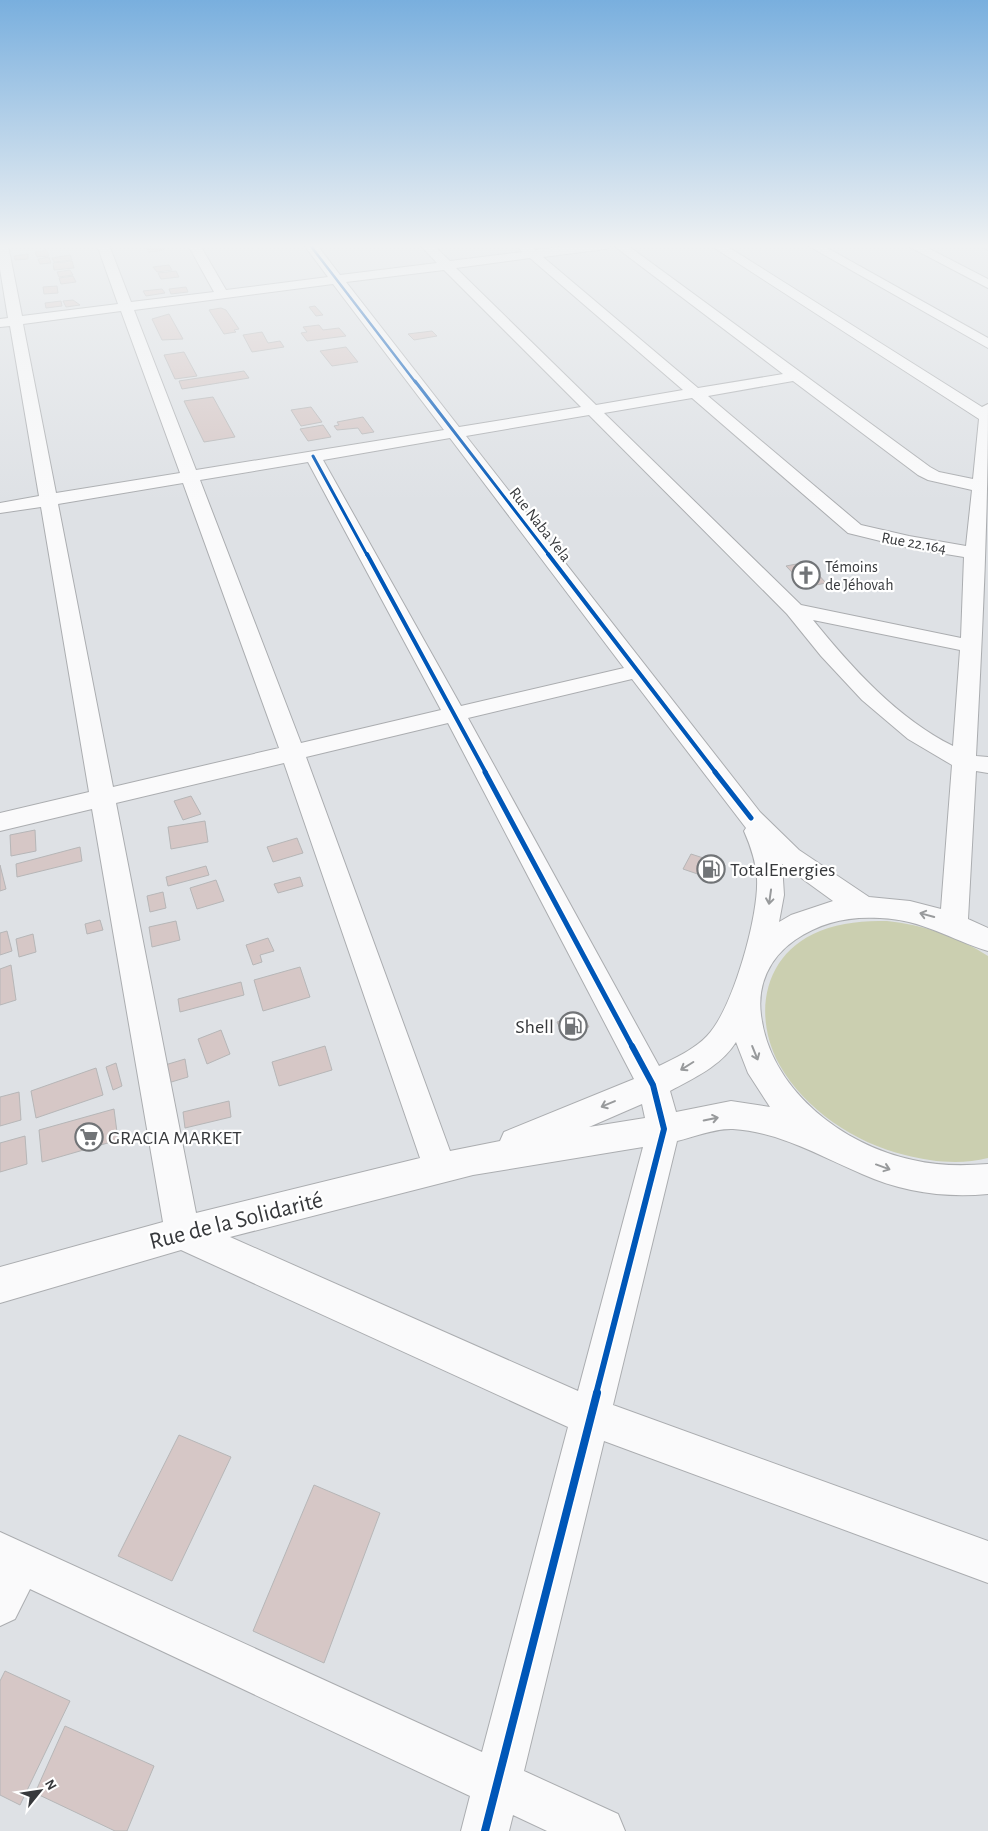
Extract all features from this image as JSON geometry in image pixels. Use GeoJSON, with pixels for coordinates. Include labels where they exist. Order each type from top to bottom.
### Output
{"type":"FeatureCollection","features":[{"type":"Feature","properties":{"kind":"street"},"geometry":{"type":"LineString","coordinates":[[10,330],[49,500],[182,1233],[591,1417],[988,1562]]}},
{"type":"Feature","properties":{"kind":"street"},"geometry":{"type":"LineString","coordinates":[[135,330],[292,753],[440,1168]]}},
{"type":"Feature","properties":{"kind":"street","name":"Rue Naba Yela"},"geometry":{"type":"LineString","coordinates":[[376,330],[751,818]]}},
{"type":"Feature","properties":{"kind":"street"},"geometry":{"type":"LineString","coordinates":[[512,330],[794,610],[821,645],[910,730],[924,740],[964,760],[988,766]]}},
{"type":"Feature","properties":{"kind":"street"},"geometry":{"type":"LineString","coordinates":[[623,330],[696,393]]}},
{"type":"Feature","properties":{"kind":"street"},"geometry":{"type":"LineString","coordinates":[[736,330],[924,472],[934,476],[983,482]]}},
{"type":"Feature","properties":{"kind":"street"},"geometry":{"type":"LineString","coordinates":[[847,330],[988,422],[980,546],[981,601],[971,646],[979,674],[964,760],[954,924]]}},
{"type":"Feature","properties":{"kind":"street"},"geometry":{"type":"LineString","coordinates":[[964,330],[988,344]]}},
{"type":"Feature","properties":{"kind":"street"},"geometry":{"type":"LineString","coordinates":[[0,508],[798,376]]}},
{"type":"Feature","properties":{"kind":"street","name":"Rue 22.164"},"geometry":{"type":"LineString","coordinates":[[696,393],[855,529],[909,542],[980,546]]}},
{"type":"Feature","properties":{"kind":"street"},"geometry":{"type":"LineString","coordinates":[[313,456],[455,715],[653,1085],[664,1129],[485,1831]]}},
{"type":"Feature","properties":{"kind":"street"},"geometry":{"type":"LineString","coordinates":[[794,610],[971,646]]}},
{"type":"Feature","properties":{"kind":"street"},"geometry":{"type":"LineString","coordinates":[[0,822],[639,671]]}},
{"type":"Feature","properties":{"kind":"street"},"geometry":{"type":"LineString","coordinates":[[751,818],[790,857],[864,908]]}},
{"type":"Feature","properties":{"kind":"street"},"geometry":{"type":"LineString","coordinates":[[751,818],[766,848],[772,874],[772,897],[751,978],[746,1019],[749,1036],[762,1070],[786,1103],[802,1119],[839,1146],[880,1166],[924,1178],[946,1181],[988,1179]]}},
{"type":"Feature","properties":{"kind":"street"},"geometry":{"type":"LineString","coordinates":[[751,978],[771,943],[797,925],[829,912],[864,908],[918,913],[954,924],[988,940]]}},
{"type":"Feature","properties":{"kind":"street","name":"Rue de la Solidarité"},"geometry":{"type":"LineString","coordinates":[[473,1160],[653,1085],[689,1066],[718,1044],[730,1026],[751,978]]}},
{"type":"Feature","properties":{"kind":"street","name":"Rue de la Solidarité"},"geometry":{"type":"LineString","coordinates":[[0,1285],[182,1233],[473,1160],[664,1129],[731,1115],[765,1119],[839,1146]]}},
{"type":"Feature","properties":{"kind":"street"},"geometry":{"type":"LineString","coordinates":[[0,1604],[10,1558],[601,1831]]}},
{"type":"Feature","properties":{"kind":"green space"},"geometry":{"type":"Polygon","coordinates":[[[887,921],[914,925],[940,932],[988,956],[988,1158],[946,1162],[905,1155],[886,1150],[868,1142],[850,1133],[817,1110],[790,1081],[779,1064],[771,1045],[766,1025],[765,1006],[768,987],[775,970],[786,954],[801,941],[828,928],[853,923],[887,921]]]}},
{"type":"Feature","properties":{"kind":"building"},"geometry":{"type":"Polygon","coordinates":[[[157,330],[178,330],[183,339],[162,340],[157,330]]]}},
{"type":"Feature","properties":{"kind":"building"},"geometry":{"type":"Polygon","coordinates":[[[222,330],[236,332],[224,334],[222,330]]]}},
{"type":"Feature","properties":{"kind":"building"},"geometry":{"type":"Polygon","coordinates":[[[306,330],[341,330],[346,336],[307,341],[301,333],[307,332],[306,330]]]}},
{"type":"Feature","properties":{"kind":"building"},"geometry":{"type":"Polygon","coordinates":[[[432,331],[437,336],[414,340],[408,334],[432,331]]]}},
{"type":"Feature","properties":{"kind":"building"},"geometry":{"type":"Polygon","coordinates":[[[262,332],[268,343],[280,341],[284,347],[252,352],[243,335],[262,332]]]}},
{"type":"Feature","properties":{"kind":"building"},"geometry":{"type":"Polygon","coordinates":[[[346,347],[358,362],[332,366],[320,351],[346,347]]]}},
{"type":"Feature","properties":{"kind":"building"},"geometry":{"type":"Polygon","coordinates":[[[184,352],[197,376],[175,379],[164,355],[184,352]]]}},
{"type":"Feature","properties":{"kind":"building"},"geometry":{"type":"Polygon","coordinates":[[[244,371],[249,378],[182,389],[179,381],[244,371]]]}},
{"type":"Feature","properties":{"kind":"building"},"geometry":{"type":"Polygon","coordinates":[[[213,397],[235,437],[204,442],[184,401],[213,397]]]}},
{"type":"Feature","properties":{"kind":"building"},"geometry":{"type":"Polygon","coordinates":[[[311,407],[322,422],[301,426],[291,410],[311,407]]]}},
{"type":"Feature","properties":{"kind":"building"},"geometry":{"type":"Polygon","coordinates":[[[363,417],[374,432],[362,434],[358,428],[337,430],[334,426],[339,425],[337,422],[363,417]]]}},
{"type":"Feature","properties":{"kind":"building"},"geometry":{"type":"Polygon","coordinates":[[[323,425],[331,437],[308,441],[300,429],[323,425]]]}},
{"type":"Feature","properties":{"kind":"building","name":"Témoins de Jéhovah"},"geometry":{"type":"Polygon","coordinates":[[[807,562],[826,583],[806,587],[786,566],[807,562]]]}},
{"type":"Feature","properties":{"kind":"building"},"geometry":{"type":"Polygon","coordinates":[[[191,796],[201,814],[183,820],[174,801],[191,796]]]}},
{"type":"Feature","properties":{"kind":"building"},"geometry":{"type":"Polygon","coordinates":[[[205,821],[208,842],[171,849],[168,827],[205,821]]]}},
{"type":"Feature","properties":{"kind":"building"},"geometry":{"type":"Polygon","coordinates":[[[35,830],[36,851],[11,856],[10,835],[35,830]]]}},
{"type":"Feature","properties":{"kind":"building"},"geometry":{"type":"Polygon","coordinates":[[[297,838],[303,853],[273,862],[267,847],[297,838]]]}},
{"type":"Feature","properties":{"kind":"building"},"geometry":{"type":"Polygon","coordinates":[[[80,847],[82,861],[17,877],[16,864],[80,847]]]}},
{"type":"Feature","properties":{"kind":"building"},"geometry":{"type":"Polygon","coordinates":[[[691,854],[725,865],[718,881],[683,869],[691,854]]]}},
{"type":"Feature","properties":{"kind":"building"},"geometry":{"type":"Polygon","coordinates":[[[0,865],[6,889],[0,891],[0,865]]]}},
{"type":"Feature","properties":{"kind":"building"},"geometry":{"type":"Polygon","coordinates":[[[206,866],[209,875],[168,886],[166,877],[206,866]]]}},
{"type":"Feature","properties":{"kind":"building"},"geometry":{"type":"Polygon","coordinates":[[[300,877],[303,886],[278,893],[274,884],[300,877]]]}},
{"type":"Feature","properties":{"kind":"building"},"geometry":{"type":"Polygon","coordinates":[[[216,880],[224,901],[197,909],[190,888],[216,880]]]}},
{"type":"Feature","properties":{"kind":"building"},"geometry":{"type":"Polygon","coordinates":[[[163,892],[166,908],[150,912],[147,896],[163,892]]]}},
{"type":"Feature","properties":{"kind":"building"},"geometry":{"type":"Polygon","coordinates":[[[100,920],[103,930],[87,934],[85,924],[100,920]]]}},
{"type":"Feature","properties":{"kind":"building"},"geometry":{"type":"Polygon","coordinates":[[[176,921],[180,940],[152,947],[149,927],[176,921]]]}},
{"type":"Feature","properties":{"kind":"building"},"geometry":{"type":"Polygon","coordinates":[[[7,931],[12,951],[0,955],[0,933],[7,931]]]}},
{"type":"Feature","properties":{"kind":"building"},"geometry":{"type":"Polygon","coordinates":[[[33,934],[36,952],[19,957],[16,939],[33,934]]]}},
{"type":"Feature","properties":{"kind":"building"},"geometry":{"type":"Polygon","coordinates":[[[268,938],[274,951],[260,955],[262,962],[253,965],[246,945],[268,938]]]}},
{"type":"Feature","properties":{"kind":"building"},"geometry":{"type":"Polygon","coordinates":[[[11,965],[16,1000],[0,1005],[0,969],[11,965]]]}},
{"type":"Feature","properties":{"kind":"building"},"geometry":{"type":"Polygon","coordinates":[[[300,967],[310,997],[263,1011],[254,980],[300,967]]]}},
{"type":"Feature","properties":{"kind":"building"},"geometry":{"type":"Polygon","coordinates":[[[241,982],[244,995],[180,1012],[178,999],[241,982]]]}},
{"type":"Feature","properties":{"kind":"building"},"geometry":{"type":"Polygon","coordinates":[[[582,1014],[589,1027],[563,1035],[557,1022],[582,1014]]]}},
{"type":"Feature","properties":{"kind":"building"},"geometry":{"type":"Polygon","coordinates":[[[221,1030],[230,1054],[207,1064],[198,1039],[221,1030]]]}},
{"type":"Feature","properties":{"kind":"building"},"geometry":{"type":"Polygon","coordinates":[[[325,1046],[332,1070],[279,1086],[272,1062],[325,1046]]]}},
{"type":"Feature","properties":{"kind":"building"},"geometry":{"type":"Polygon","coordinates":[[[185,1059],[188,1077],[168,1083],[165,1065],[185,1059]]]}},
{"type":"Feature","properties":{"kind":"building"},"geometry":{"type":"Polygon","coordinates":[[[116,1063],[122,1086],[113,1090],[106,1067],[116,1063]]]}},
{"type":"Feature","properties":{"kind":"building"},"geometry":{"type":"Polygon","coordinates":[[[96,1068],[103,1095],[36,1118],[31,1091],[96,1068]]]}},
{"type":"Feature","properties":{"kind":"building"},"geometry":{"type":"Polygon","coordinates":[[[19,1092],[21,1120],[0,1126],[0,1097],[19,1092]]]}},
{"type":"Feature","properties":{"kind":"building"},"geometry":{"type":"Polygon","coordinates":[[[229,1101],[231,1117],[185,1128],[183,1112],[229,1101]]]}},
{"type":"Feature","properties":{"kind":"building"},"geometry":{"type":"Polygon","coordinates":[[[114,1109],[118,1140],[42,1162],[39,1130],[114,1109]]]}},
{"type":"Feature","properties":{"kind":"building"},"geometry":{"type":"Polygon","coordinates":[[[25,1136],[27,1164],[0,1172],[0,1143],[25,1136]]]}},
{"type":"Feature","properties":{"kind":"building"},"geometry":{"type":"Polygon","coordinates":[[[179,1435],[231,1457],[172,1581],[118,1556],[179,1435]]]}},
{"type":"Feature","properties":{"kind":"building"},"geometry":{"type":"Polygon","coordinates":[[[314,1485],[380,1513],[324,1663],[253,1631],[314,1485]]]}},
{"type":"Feature","properties":{"kind":"building"},"geometry":{"type":"Polygon","coordinates":[[[5,1671],[70,1701],[20,1805],[0,1795],[0,1681],[5,1671]]]}},
{"type":"Feature","properties":{"kind":"building"},"geometry":{"type":"Polygon","coordinates":[[[65,1726],[154,1766],[127,1831],[115,1831],[35,1793],[65,1726]]]}},
{"type":"Feature","properties":{"kind":"cycle path"},"geometry":{"type":"LineString","coordinates":[[376,330],[751,818]]}},
{"type":"Feature","properties":{"kind":"cycle path"},"geometry":{"type":"LineString","coordinates":[[313,456],[455,715],[653,1085],[664,1129],[485,1831]]}},
{"type":"Feature","properties":{"kind":"place","name":"Témoins de Jéhovah"},"geometry":{"type":"Point","coordinates":[806,575]}},
{"type":"Feature","properties":{"kind":"place","name":"TotalEnergies"},"geometry":{"type":"Point","coordinates":[711,869]}},
{"type":"Feature","properties":{"kind":"place","name":"Shell"},"geometry":{"type":"Point","coordinates":[573,1026]}},
{"type":"Feature","properties":{"kind":"place","name":"GRACIA MARKET"},"geometry":{"type":"Point","coordinates":[89,1137]}}]}
